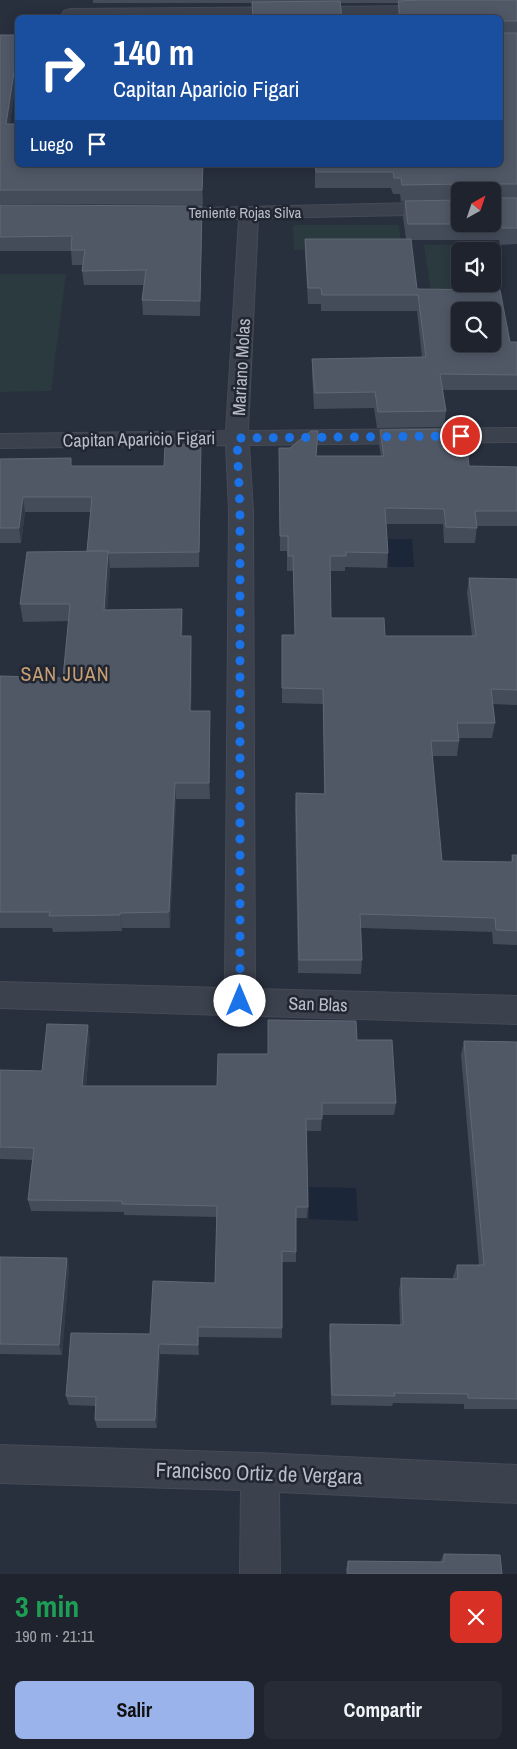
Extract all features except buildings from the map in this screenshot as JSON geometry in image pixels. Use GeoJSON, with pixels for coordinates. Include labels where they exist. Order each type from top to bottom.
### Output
{"type":"FeatureCollection","features":[{"type":"Feature","properties":{"kind":"street"},"geometry":{"type":"LineString","coordinates":[[70,14],[199,15],[447,9]]}},
{"type":"Feature","properties":{"kind":"street","name":"Teniente Rojas Silva"},"geometry":{"type":"LineString","coordinates":[[149,212],[249,213],[451,208]]}},
{"type":"Feature","properties":{"kind":"street","name":"Mariano Molas"},"geometry":{"type":"LineString","coordinates":[[240,1001],[240,511],[237,438],[249,213]]}},
{"type":"Feature","properties":{"kind":"street","name":"Capitan Aparicio Figari"},"geometry":{"type":"LineString","coordinates":[[0,441],[517,435]]}},
{"type":"Feature","properties":{"kind":"street","name":"San Blas"},"geometry":{"type":"LineString","coordinates":[[0,995],[517,1010]]}},
{"type":"Feature","properties":{"kind":"street","name":"Francisco Ortiz de Vergara"},"geometry":{"type":"LineString","coordinates":[[0,1464],[260,1472],[517,1484]]}},
{"type":"Feature","properties":{"kind":"street"},"geometry":{"type":"LineString","coordinates":[[260,1472],[260,1574]]}},
{"type":"Feature","properties":{"kind":"shaded area"},"geometry":{"type":"Polygon","coordinates":[[[293,225],[399,225],[402,251],[294,250],[293,225]]]}},
{"type":"Feature","properties":{"kind":"shaded area"},"geometry":{"type":"Polygon","coordinates":[[[424,245],[451,245],[451,292],[492,292],[494,300],[432,300],[424,245]]]}},
{"type":"Feature","properties":{"kind":"shaded area"},"geometry":{"type":"Polygon","coordinates":[[[0,274],[66,274],[51,391],[0,392],[0,274]]]}},
{"type":"Feature","properties":{"kind":"water"},"geometry":{"type":"Polygon","coordinates":[[[386,539],[412,539],[414,567],[389,567],[386,539]]]}},
{"type":"Feature","properties":{"kind":"water"},"geometry":{"type":"Polygon","coordinates":[[[309,1187],[356,1188],[358,1221],[309,1219],[309,1187]]]}},
{"type":"Feature","properties":{"kind":"district","name":"SAN JUAN"},"geometry":{"type":"Point","coordinates":[65,673]}},
{"type":"Feature","properties":{"kind":"route"},"geometry":{"type":"LineString","coordinates":[[240,1001],[240,511],[237,438],[461,436]]}}]}
